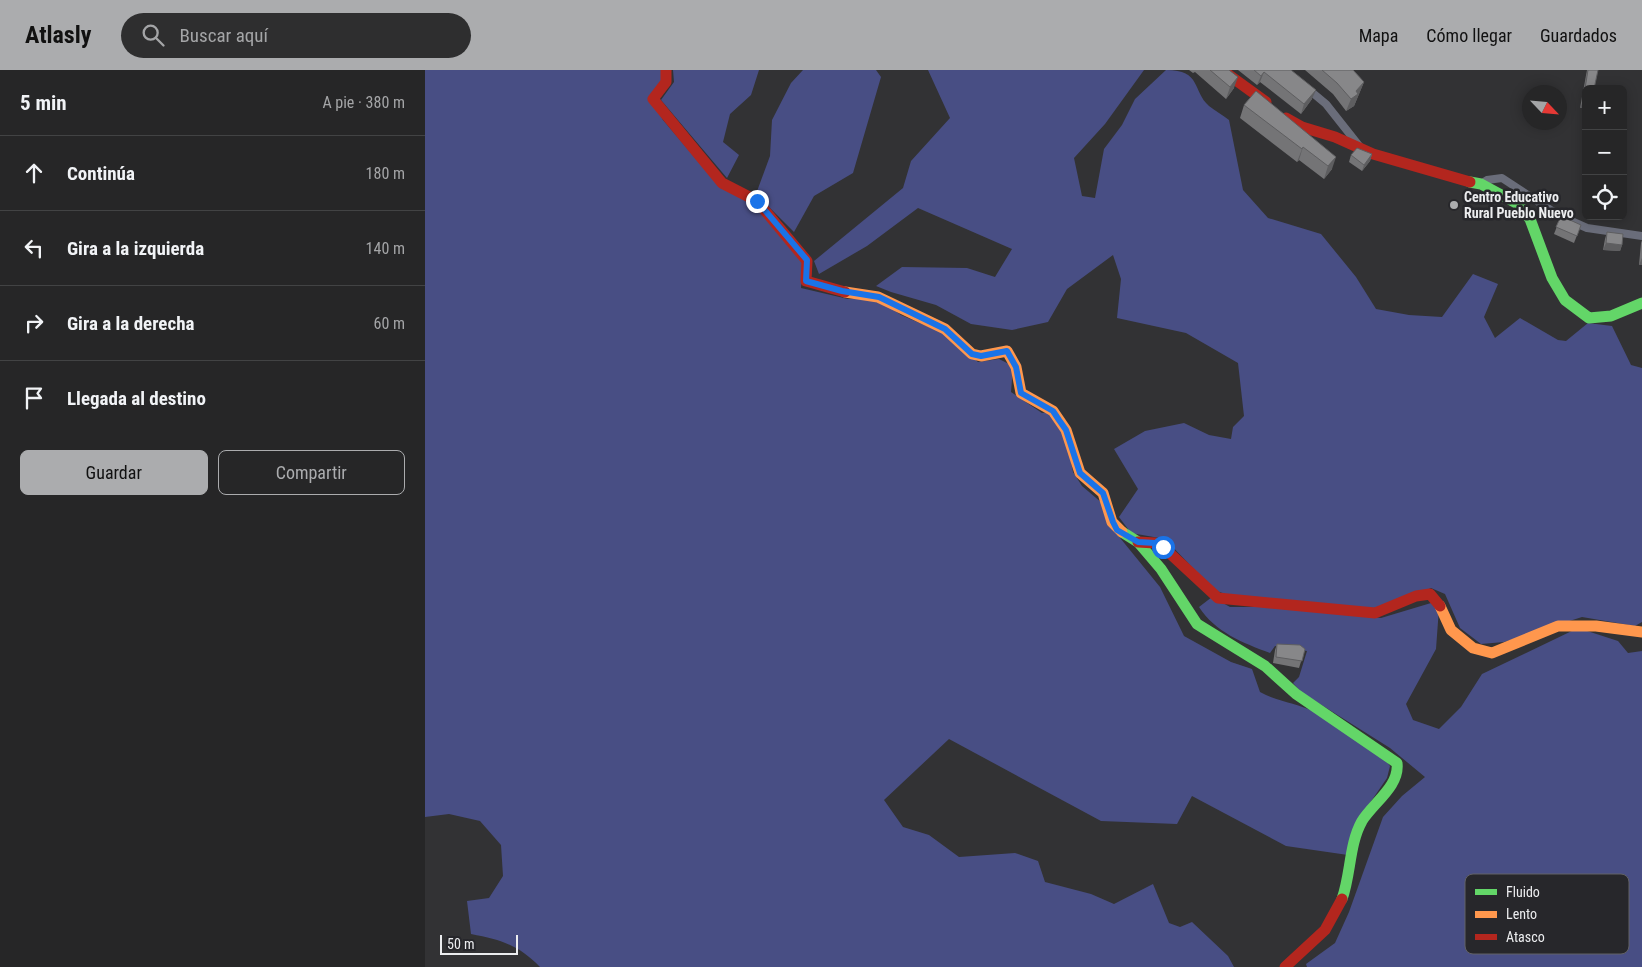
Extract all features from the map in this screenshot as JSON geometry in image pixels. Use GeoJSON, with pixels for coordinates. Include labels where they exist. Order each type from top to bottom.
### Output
{"type":"FeatureCollection","features":[{"type":"Feature","properties":{"kind":"street"},"geometry":{"type":"LineString","coordinates":[[666,70],[665,86],[653,99],[721,183],[757,201],[807,260],[806,281],[842,291],[879,297],[945,329],[972,354],[981,356],[1007,351],[1016,367],[1021,393],[1053,411],[1066,430],[1080,473],[1103,493],[1117,530],[1138,542],[1161,569],[1197,624],[1265,666],[1296,694],[1397,763],[1397,773],[1391,784],[1370,810],[1357,833],[1347,887],[1336,914],[1319,938],[1285,967]]}},
{"type":"Feature","properties":{"kind":"street"},"geometry":{"type":"LineString","coordinates":[[1222,70],[1295,124],[1428,171],[1481,184],[1522,207],[1533,225],[1552,278],[1565,300],[1579,313],[1595,319],[1615,316],[1630,307],[1642,304]]}},
{"type":"Feature","properties":{"kind":"street"},"geometry":{"type":"LineString","coordinates":[[1299,82],[1327,104],[1362,148]]}},
{"type":"Feature","properties":{"kind":"street"},"geometry":{"type":"LineString","coordinates":[[1481,184],[1487,180],[1502,178],[1560,216],[1587,228],[1642,236]]}},
{"type":"Feature","properties":{"kind":"street"},"geometry":{"type":"LineString","coordinates":[[1138,542],[1155,543],[1163,547],[1206,589],[1218,598],[1375,613],[1388,610],[1420,595],[1430,594],[1439,603],[1451,630],[1473,648],[1492,653],[1558,626],[1596,626],[1642,632]]}},
{"type":"Feature","properties":{"kind":"shaded area"},"geometry":{"type":"Polygon","coordinates":[[[425,70],[661,70],[664,75],[662,83],[650,98],[663,120],[702,166],[754,205],[803,261],[801,288],[848,299],[878,299],[901,315],[943,333],[978,362],[999,359],[1013,366],[1011,392],[1042,413],[1049,412],[1065,431],[1073,472],[1082,486],[1102,503],[1112,528],[1160,587],[1184,636],[1231,662],[1252,669],[1260,692],[1308,709],[1335,722],[1366,742],[1390,766],[1387,778],[1363,813],[1348,855],[1286,846],[1192,796],[1177,824],[1101,821],[949,739],[884,800],[903,827],[929,835],[959,857],[1015,853],[1038,861],[1045,882],[1091,894],[1114,904],[1153,884],[1169,923],[1180,927],[1192,922],[1228,956],[1234,967],[540,967],[524,953],[509,944],[471,934],[467,901],[489,898],[503,876],[501,845],[480,821],[449,814],[425,817],[425,70]]]}},
{"type":"Feature","properties":{"kind":"shaded area"},"geometry":{"type":"Polygon","coordinates":[[[673,70],[759,70],[751,95],[730,114],[723,142],[739,155],[727,178],[661,100],[674,82],[673,70]]]}},
{"type":"Feature","properties":{"kind":"shaded area"},"geometry":{"type":"Polygon","coordinates":[[[803,70],[876,70],[881,77],[853,173],[814,196],[794,232],[756,194],[770,156],[772,120],[791,83],[803,70]]]}},
{"type":"Feature","properties":{"kind":"shaded area"},"geometry":{"type":"Polygon","coordinates":[[[928,70],[1144,70],[1105,124],[1074,158],[1082,196],[1095,198],[1104,149],[1122,125],[1135,99],[1166,70],[1186,74],[1195,82],[1200,94],[1209,106],[1229,120],[1243,190],[1268,218],[1321,234],[1356,277],[1376,309],[1409,315],[1442,317],[1473,274],[1498,284],[1484,317],[1495,338],[1520,318],[1558,340],[1566,341],[1588,323],[1612,326],[1631,365],[1642,368],[1642,622],[1635,626],[1582,617],[1504,642],[1481,644],[1460,628],[1445,594],[1431,588],[1397,602],[1370,609],[1228,595],[1214,590],[1165,539],[1131,533],[1119,517],[1138,489],[1114,449],[1145,431],[1184,423],[1209,435],[1231,439],[1233,427],[1244,416],[1238,363],[1186,333],[1117,318],[1121,279],[1113,255],[1067,289],[1048,322],[1012,330],[971,324],[936,305],[876,286],[902,267],[967,268],[995,277],[1012,249],[918,208],[867,246],[819,274],[814,261],[903,188],[911,161],[950,118],[928,70]]]}},
{"type":"Feature","properties":{"kind":"shaded area"},"geometry":{"type":"Polygon","coordinates":[[[1212,597],[1230,607],[1270,607],[1381,618],[1431,603],[1439,608],[1436,649],[1406,704],[1413,720],[1439,729],[1461,707],[1482,674],[1578,628],[1618,641],[1628,653],[1642,651],[1642,967],[1307,967],[1306,964],[1335,943],[1349,912],[1383,817],[1402,796],[1425,777],[1390,748],[1301,692],[1293,683],[1299,677],[1307,651],[1275,646],[1270,653],[1250,645],[1221,630],[1199,607],[1212,597]]]}},
{"type":"Feature","properties":{"kind":"building"},"geometry":{"type":"Polygon","coordinates":[[[1210,70],[1229,70],[1238,77],[1230,87],[1210,70]]]}},
{"type":"Feature","properties":{"kind":"building"},"geometry":{"type":"Polygon","coordinates":[[[1254,70],[1291,70],[1316,90],[1304,104],[1264,72],[1261,76],[1254,70]]]}},
{"type":"Feature","properties":{"kind":"building"},"geometry":{"type":"Polygon","coordinates":[[[1322,70],[1353,70],[1364,82],[1356,91],[1358,94],[1351,99],[1322,70]]]}},
{"type":"Feature","properties":{"kind":"building"},"geometry":{"type":"Polygon","coordinates":[[[1588,70],[1598,70],[1595,85],[1586,85],[1588,70]]]}},
{"type":"Feature","properties":{"kind":"building"},"geometry":{"type":"Polygon","coordinates":[[[1256,91],[1336,157],[1328,166],[1303,147],[1302,149],[1244,105],[1256,91]]]}},
{"type":"Feature","properties":{"kind":"building"},"geometry":{"type":"Polygon","coordinates":[[[1357,148],[1372,154],[1364,165],[1351,155],[1357,148]]]}},
{"type":"Feature","properties":{"kind":"building"},"geometry":{"type":"Polygon","coordinates":[[[1561,216],[1581,225],[1577,236],[1556,227],[1561,216]]]}},
{"type":"Feature","properties":{"kind":"building"},"geometry":{"type":"Polygon","coordinates":[[[1607,232],[1623,234],[1622,245],[1606,243],[1607,232]]]}},
{"type":"Feature","properties":{"kind":"building"},"geometry":{"type":"Polygon","coordinates":[[[1277,644],[1300,645],[1305,649],[1302,661],[1276,657],[1277,644]]]}},
{"type":"Feature","properties":{"kind":"traffic: fast"},"geometry":{"type":"LineString","coordinates":[[1470,182],[1481,184],[1518,204],[1530,219],[1552,278],[1565,300],[1589,318],[1611,316],[1642,303]]}},
{"type":"Feature","properties":{"kind":"traffic: fast"},"geometry":{"type":"LineString","coordinates":[[1122,532],[1138,542],[1161,569],[1197,624],[1265,666],[1296,694],[1397,763],[1397,771],[1390,787],[1367,814],[1358,830],[1352,849],[1342,899]]}},
{"type":"Feature","properties":{"kind":"traffic: slow"},"geometry":{"type":"LineString","coordinates":[[845,292],[878,297],[945,329],[972,354],[981,356],[1007,351],[1016,367],[1021,393],[1053,411],[1066,430],[1080,473],[1103,493],[1112,522],[1122,532]]}},
{"type":"Feature","properties":{"kind":"traffic: slow"},"geometry":{"type":"LineString","coordinates":[[1440,606],[1451,630],[1473,648],[1492,653],[1558,626],[1596,626],[1642,632]]}},
{"type":"Feature","properties":{"kind":"traffic: jam"},"geometry":{"type":"LineString","coordinates":[[666,70],[666,82],[653,99],[722,183],[757,201],[807,261],[806,281],[845,292]]}},
{"type":"Feature","properties":{"kind":"traffic: jam"},"geometry":{"type":"LineString","coordinates":[[1222,70],[1266,102]]}},
{"type":"Feature","properties":{"kind":"traffic: jam"},"geometry":{"type":"LineString","coordinates":[[1286,118],[1302,127],[1335,137],[1373,154],[1470,182]]}},
{"type":"Feature","properties":{"kind":"traffic: jam"},"geometry":{"type":"LineString","coordinates":[[1138,542],[1155,543],[1163,547],[1218,598],[1375,613],[1416,596],[1430,594],[1440,606]]}},
{"type":"Feature","properties":{"kind":"traffic: jam"},"geometry":{"type":"LineString","coordinates":[[1285,967],[1325,930],[1342,899]]}},
{"type":"Feature","properties":{"kind":"place","name":"Centro Educativo Rural Pueblo Nuevo"},"geometry":{"type":"Point","coordinates":[1454,205]}},
{"type":"Feature","properties":{"kind":"route"},"geometry":{"type":"LineString","coordinates":[[757,201],[807,260],[806,281],[842,291],[879,297],[945,329],[972,354],[981,356],[1007,351],[1016,367],[1021,393],[1024,397],[1053,411],[1066,430],[1080,473],[1103,493],[1117,530],[1138,542],[1155,543],[1163,547]]}}]}
